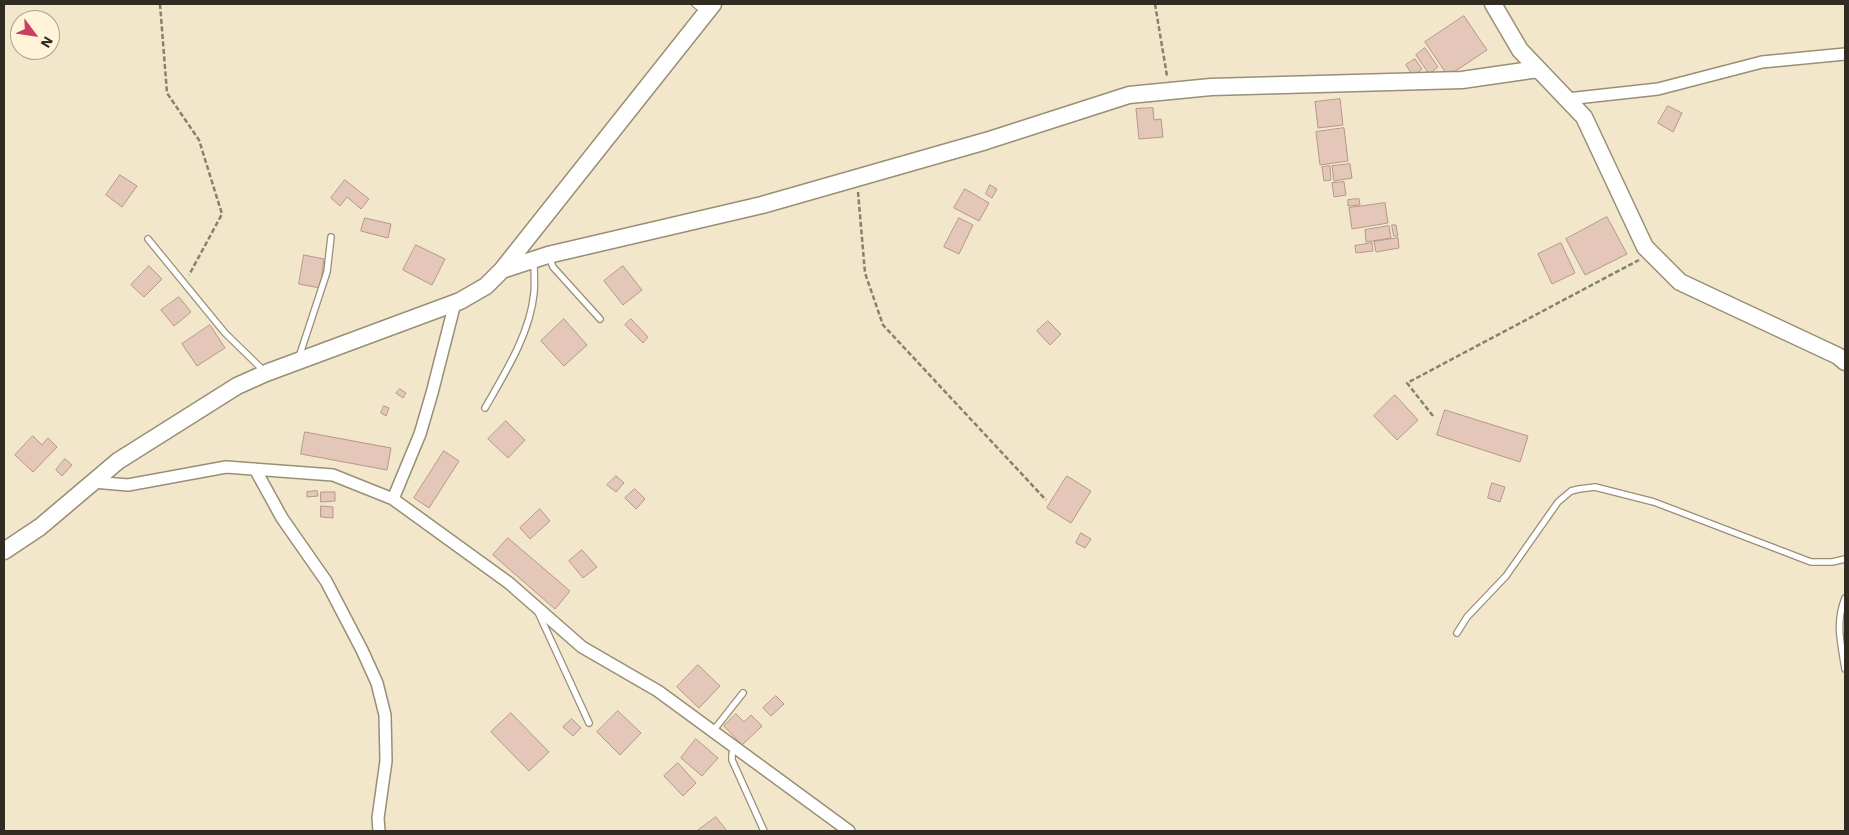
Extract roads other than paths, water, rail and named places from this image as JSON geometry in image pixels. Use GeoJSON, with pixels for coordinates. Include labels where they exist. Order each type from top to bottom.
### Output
{"type":"FeatureCollection","features":[{"type":"Feature","properties":{"kind":"street"},"geometry":{"type":"LineString","coordinates":[[1493,4],[1520,50],[1584,117],[1645,247],[1680,282],[1838,356],[1845,362]]}},
{"type":"Feature","properties":{"kind":"street"},"geometry":{"type":"LineString","coordinates":[[4,550],[40,527],[126,456],[237,386],[266,373],[455,303],[486,286],[502,270],[705,7]]}},
{"type":"Feature","properties":{"kind":"street"},"geometry":{"type":"LineString","coordinates":[[1567,99],[1658,89],[1762,62],[1845,54]]}},
{"type":"Feature","properties":{"kind":"street"},"geometry":{"type":"LineString","coordinates":[[502,270],[541,258],[762,205],[986,141],[1129,95],[1211,86],[1462,80],[1538,68]]}},
{"type":"Feature","properties":{"kind":"street"},"geometry":{"type":"LineString","coordinates":[[393,499],[422,426],[455,303]]}},
{"type":"Feature","properties":{"kind":"street"},"geometry":{"type":"LineString","coordinates":[[93,482],[128,485],[226,467],[333,475],[393,499],[509,583],[582,647],[658,692],[849,831]]}},
{"type":"Feature","properties":{"kind":"street"},"geometry":{"type":"LineString","coordinates":[[255,469],[282,518],[326,581],[377,683],[385,715],[386,761],[378,818],[379,831]]}},
{"type":"Feature","properties":{"kind":"lane"},"geometry":{"type":"LineString","coordinates":[[298,362],[297,357],[327,272],[331,237]]}},
{"type":"Feature","properties":{"kind":"lane"},"geometry":{"type":"LineString","coordinates":[[148,239],[226,333],[266,373]]}},
{"type":"Feature","properties":{"kind":"lane"},"geometry":{"type":"LineString","coordinates":[[486,408],[513,360],[527,322],[541,258],[553,267],[600,319]]}},
{"type":"Feature","properties":{"kind":"lane"},"geometry":{"type":"LineString","coordinates":[[1457,634],[1467,617],[1506,576],[1558,502],[1571,492],[1579,489],[1595,487],[1654,502],[1811,562],[1832,562],[1845,559]]}},
{"type":"Feature","properties":{"kind":"lane"},"geometry":{"type":"LineString","coordinates":[[1845,598],[1838,629],[1845,669]]}},
{"type":"Feature","properties":{"kind":"lane"},"geometry":{"type":"LineString","coordinates":[[535,605],[589,723]]}},
{"type":"Feature","properties":{"kind":"lane"},"geometry":{"type":"LineString","coordinates":[[713,731],[743,693]]}},
{"type":"Feature","properties":{"kind":"lane"},"geometry":{"type":"LineString","coordinates":[[735,747],[732,760],[764,831]]}}]}
